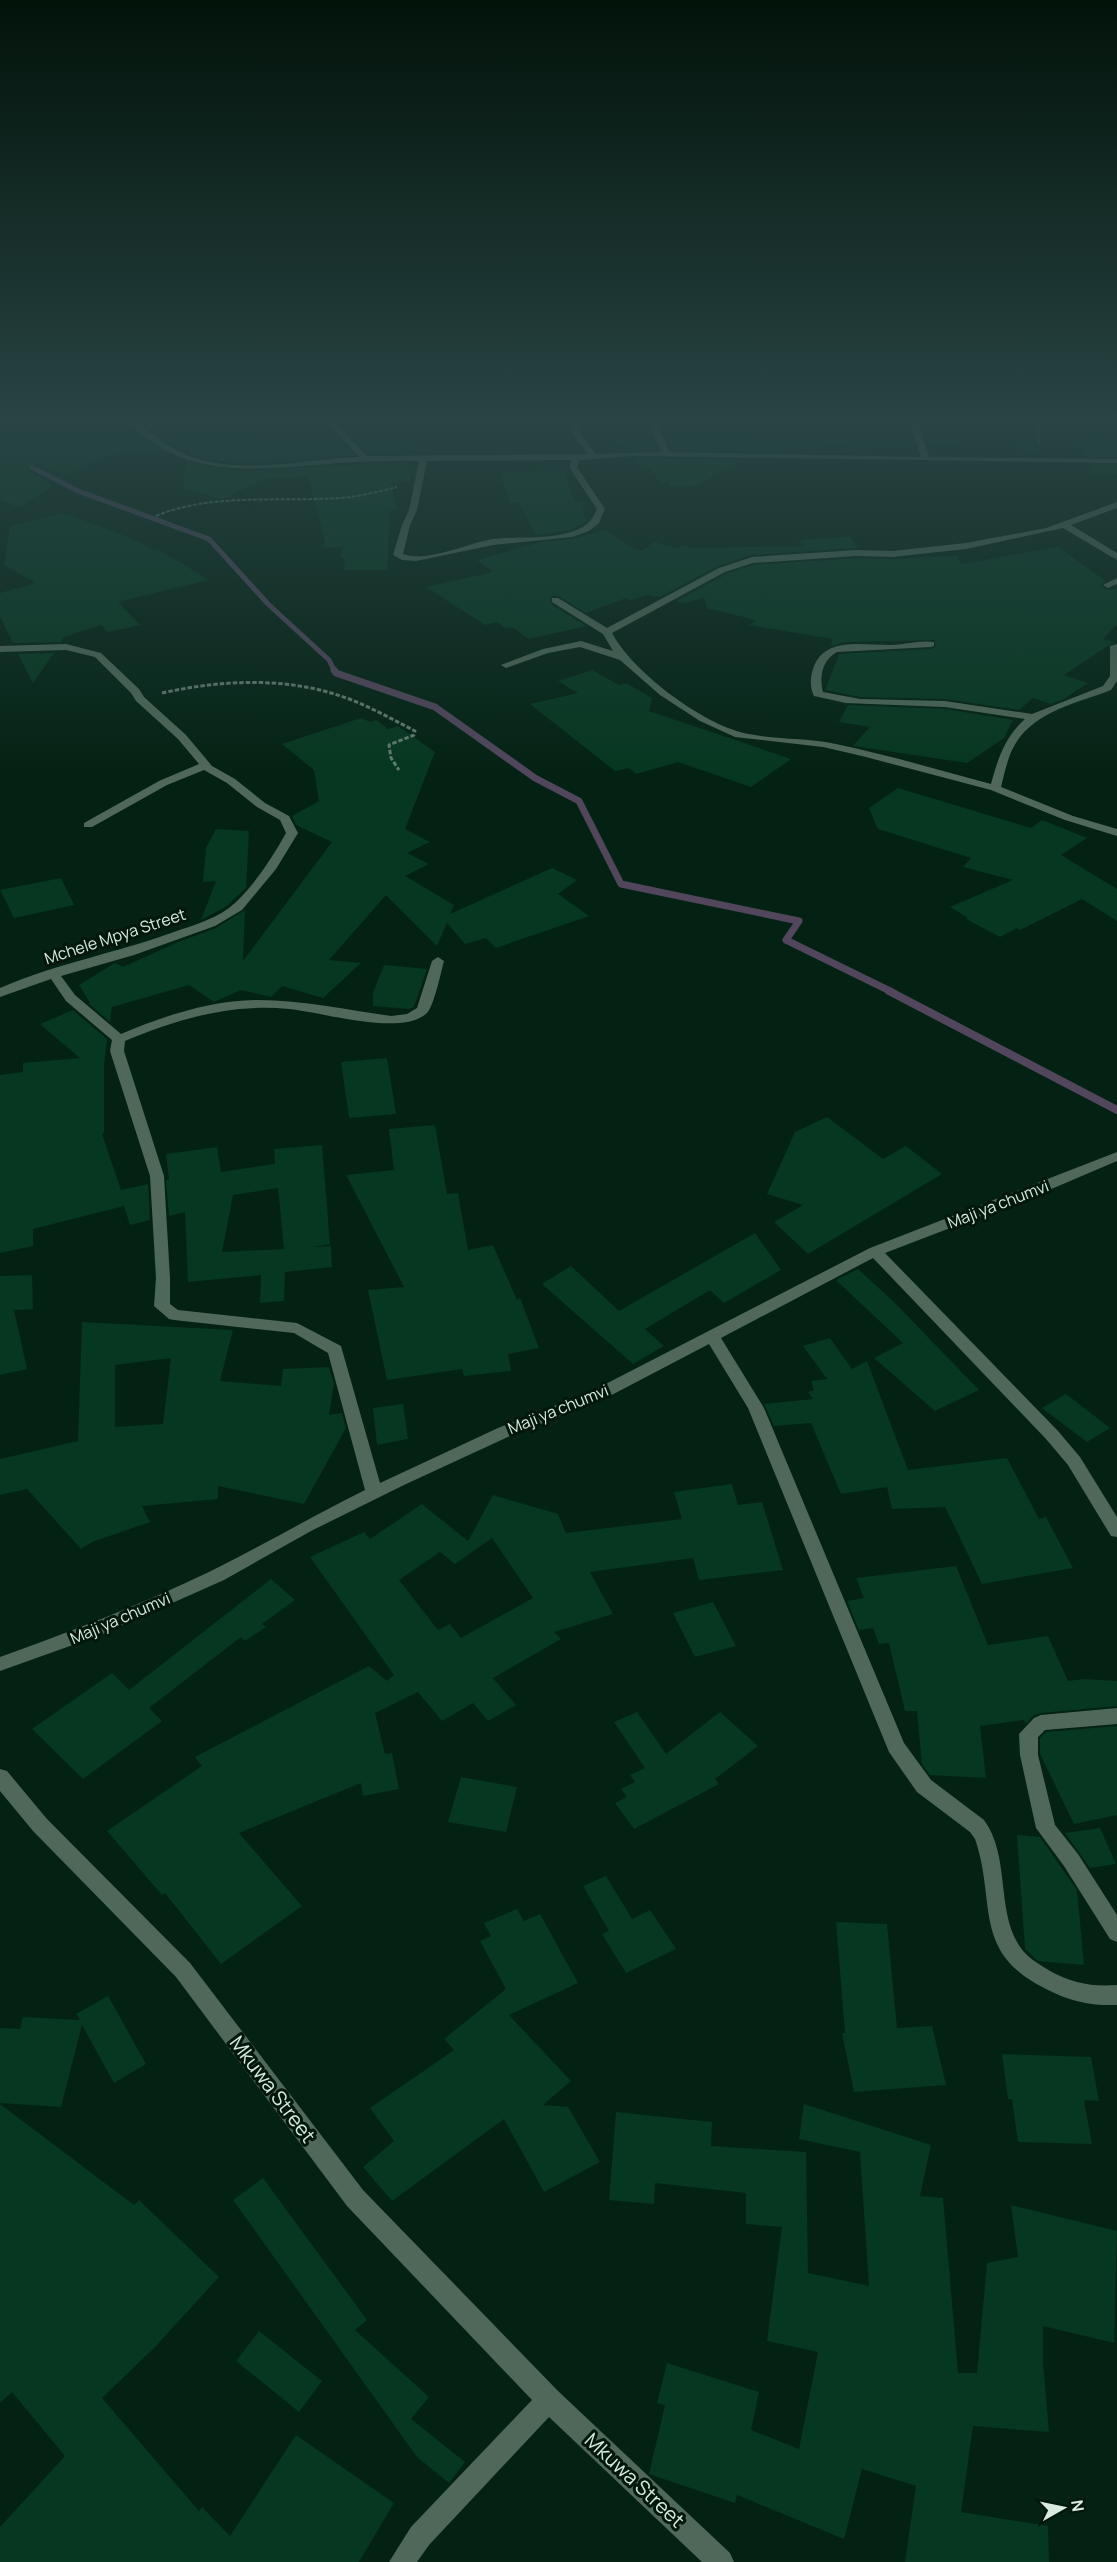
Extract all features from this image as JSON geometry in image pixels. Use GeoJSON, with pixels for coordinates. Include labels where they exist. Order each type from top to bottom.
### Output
{"type":"FeatureCollection","features":[{"type":"Feature","properties":{"kind":"street"},"geometry":{"type":"LineString","coordinates":[[402,538],[398,555],[406,559],[432,556],[493,542],[549,538]]}},
{"type":"Feature","properties":{"kind":"street"},"geometry":{"type":"LineString","coordinates":[[607,632],[668,602],[722,570],[752,560],[845,553],[892,554],[966,546],[1003,538]]}},
{"type":"Feature","properties":{"kind":"street"},"geometry":{"type":"LineString","coordinates":[[1088,538],[1117,556]]}},
{"type":"Feature","properties":{"kind":"street"},"geometry":{"type":"LineString","coordinates":[[555,600],[607,632],[621,657],[658,690],[681,706],[739,735],[842,748],[995,788],[1069,818],[1117,833]]}},
{"type":"Feature","properties":{"kind":"street"},"geometry":{"type":"LineString","coordinates":[[506,665],[546,651],[581,644],[621,657]]}},
{"type":"Feature","properties":{"kind":"street"},"geometry":{"type":"LineString","coordinates":[[931,644],[834,650],[826,654],[814,684],[818,694],[847,699],[936,703],[1033,717]]}},
{"type":"Feature","properties":{"kind":"street"},"geometry":{"type":"LineString","coordinates":[[995,788],[1006,751],[1018,731],[1033,717],[1107,688],[1115,676],[1114,646]]}},
{"type":"Feature","properties":{"kind":"street"},"geometry":{"type":"LineString","coordinates":[[0,649],[66,647],[99,654],[140,699],[182,737],[205,765],[163,783],[88,825]]}},
{"type":"Feature","properties":{"kind":"street","name":"Mchele Mpya Street"},"geometry":{"type":"LineString","coordinates":[[0,993],[53,973],[129,952],[211,922],[238,907],[272,867],[292,833],[285,818],[261,805],[205,765]]}},
{"type":"Feature","properties":{"kind":"street"},"geometry":{"type":"LineString","coordinates":[[119,1038],[188,1014],[223,1007],[256,1004],[314,1007],[391,1020],[410,1017],[423,1010],[438,961]]}},
{"type":"Feature","properties":{"kind":"street"},"geometry":{"type":"LineString","coordinates":[[53,973],[70,998],[119,1038]]}},
{"type":"Feature","properties":{"kind":"street"},"geometry":{"type":"LineString","coordinates":[[119,1038],[117,1051],[122,1074],[157,1176],[163,1278],[162,1306],[174,1315],[297,1328],[335,1350],[374,1493]]}},
{"type":"Feature","properties":{"kind":"street","name":"Maji ya chumvi"},"geometry":{"type":"LineString","coordinates":[[0,1664],[92,1631],[218,1575],[305,1527],[374,1493],[504,1432],[598,1395],[875,1251],[1044,1187],[1117,1156]]}},
{"type":"Feature","properties":{"kind":"street"},"geometry":{"type":"LineString","coordinates":[[875,1251],[1052,1435],[1074,1461],[1117,1531]]}},
{"type":"Feature","properties":{"kind":"street"},"geometry":{"type":"LineString","coordinates":[[712,1336],[756,1407],[896,1747],[924,1786],[972,1822],[983,1834],[988,1844],[996,1907],[1007,1942],[1016,1958],[1036,1973],[1065,1989],[1101,1997],[1117,1995]]}},
{"type":"Feature","properties":{"kind":"street"},"geometry":{"type":"LineString","coordinates":[[1117,1716],[1041,1723],[1028,1734],[1029,1755],[1046,1828],[1071,1860],[1117,1933]]}},
{"type":"Feature","properties":{"kind":"street","name":"Mkuwa Street"},"geometry":{"type":"LineString","coordinates":[[0,1777],[40,1825],[183,1970],[355,2198],[549,2400],[720,2562]]}},
{"type":"Feature","properties":{"kind":"street"},"geometry":{"type":"LineString","coordinates":[[402,2562],[420,2536],[549,2400]]}},
{"type":"Feature","properties":{"kind":"path"},"geometry":{"type":"LineString","coordinates":[[140,699],[200,685],[285,684],[314,688],[358,703],[415,731],[414,735],[389,745],[391,758],[399,770]]}},
{"type":"Feature","properties":{"kind":"building"},"geometry":{"type":"Polygon","coordinates":[[[8,538],[129,538],[153,550],[158,549],[209,580],[118,602],[140,625],[108,632],[101,625],[64,637],[61,642],[13,643],[0,617],[0,593],[36,583],[4,565],[8,538]]]}},
{"type":"Feature","properties":{"kind":"building"},"geometry":{"type":"Polygon","coordinates":[[[324,538],[389,538],[387,570],[344,570],[345,558],[341,558],[342,547],[324,548],[324,538]]]}},
{"type":"Feature","properties":{"kind":"building"},"geometry":{"type":"Polygon","coordinates":[[[617,538],[632,548],[642,551],[654,542],[676,548],[685,545],[691,548],[803,546],[799,540],[850,538],[858,548],[751,555],[718,566],[660,597],[648,595],[631,600],[626,598],[586,613],[559,596],[552,596],[551,604],[586,626],[529,639],[512,627],[505,628],[497,622],[485,625],[426,587],[493,572],[477,560],[541,542],[617,538]]]}},
{"type":"Feature","properties":{"kind":"building"},"geometry":{"type":"Polygon","coordinates":[[[1058,547],[1106,581],[1101,584],[1102,587],[1107,590],[1117,589],[1117,624],[1103,639],[1114,642],[1064,675],[1088,683],[1062,700],[1051,704],[1033,698],[1019,710],[945,699],[860,697],[825,690],[839,654],[931,649],[936,646],[934,640],[846,642],[831,646],[832,639],[749,625],[756,620],[707,608],[704,598],[684,603],[676,601],[726,574],[753,565],[856,558],[957,556],[961,564],[1058,547]]]}},
{"type":"Feature","properties":{"kind":"building"},"geometry":{"type":"Polygon","coordinates":[[[54,653],[33,683],[18,654],[54,653]]]}},
{"type":"Feature","properties":{"kind":"building"},"geometry":{"type":"Polygon","coordinates":[[[592,670],[619,685],[626,683],[652,698],[649,711],[791,759],[751,787],[678,762],[636,774],[629,768],[615,771],[530,704],[578,693],[558,681],[592,670]]]}},
{"type":"Feature","properties":{"kind":"building"},"geometry":{"type":"Polygon","coordinates":[[[848,705],[945,709],[1013,720],[1004,738],[967,763],[853,746],[870,727],[839,722],[848,705]]]}},
{"type":"Feature","properties":{"kind":"building"},"geometry":{"type":"Polygon","coordinates":[[[361,718],[370,722],[376,720],[388,729],[398,726],[435,752],[405,829],[430,842],[407,853],[429,864],[405,876],[454,905],[450,914],[552,868],[577,880],[558,894],[589,916],[496,948],[486,938],[465,944],[447,923],[437,946],[386,895],[329,960],[361,963],[323,998],[282,986],[271,997],[241,990],[214,1002],[189,985],[112,1007],[110,1022],[88,1003],[90,1003],[79,985],[115,963],[123,967],[216,928],[245,910],[243,961],[332,842],[296,825],[292,816],[319,801],[314,770],[282,744],[361,718]]]}},
{"type":"Feature","properties":{"kind":"building"},"geometry":{"type":"Polygon","coordinates":[[[898,788],[1031,828],[1042,820],[1087,838],[1061,855],[1117,889],[1117,921],[1082,899],[1020,930],[1017,928],[1000,937],[966,919],[968,918],[950,907],[1013,880],[963,867],[971,858],[878,829],[869,808],[898,788]]]}},
{"type":"Feature","properties":{"kind":"building"},"geometry":{"type":"Polygon","coordinates":[[[216,829],[249,831],[246,888],[227,906],[201,920],[216,881],[203,882],[206,848],[216,829]]]}},
{"type":"Feature","properties":{"kind":"building"},"geometry":{"type":"Polygon","coordinates":[[[61,878],[74,905],[14,918],[0,890],[61,878]]]}},
{"type":"Feature","properties":{"kind":"building"},"geometry":{"type":"Polygon","coordinates":[[[384,965],[427,969],[414,1007],[410,1009],[373,1006],[373,993],[384,965]]]}},
{"type":"Feature","properties":{"kind":"building"},"geometry":{"type":"Polygon","coordinates":[[[73,1010],[107,1039],[104,1065],[104,1132],[102,1134],[121,1190],[148,1184],[150,1220],[130,1225],[124,1206],[33,1229],[33,1246],[0,1253],[0,1075],[23,1072],[23,1063],[80,1058],[40,1024],[73,1010]]]}},
{"type":"Feature","properties":{"kind":"building"},"geometry":{"type":"Polygon","coordinates":[[[387,1058],[396,1114],[349,1118],[341,1062],[387,1058]]]}},
{"type":"Feature","properties":{"kind":"building"},"geometry":{"type":"Polygon","coordinates":[[[827,1117],[883,1159],[906,1146],[942,1174],[808,1254],[774,1222],[803,1205],[767,1194],[795,1132],[827,1117]]]}},
{"type":"Feature","properties":{"kind":"building"},"geometry":{"type":"Polygon","coordinates":[[[435,1125],[447,1194],[458,1193],[468,1250],[493,1245],[517,1300],[520,1298],[539,1348],[508,1354],[511,1371],[464,1376],[462,1369],[387,1380],[368,1290],[404,1287],[346,1175],[394,1170],[389,1129],[435,1125]]]}},
{"type":"Feature","properties":{"kind":"building"},"geometry":{"type":"Polygon","coordinates":[[[322,1145],[330,1244],[312,1247],[331,1246],[332,1267],[285,1272],[284,1301],[260,1303],[261,1275],[188,1282],[185,1212],[169,1216],[166,1154],[217,1147],[221,1172],[275,1164],[274,1149],[322,1145]],[[278,1188],[233,1195],[222,1252],[284,1249],[278,1188]]]}},
{"type":"Feature","properties":{"kind":"building"},"geometry":{"type":"Polygon","coordinates":[[[755,1233],[781,1270],[724,1303],[710,1290],[645,1329],[664,1346],[633,1364],[542,1284],[571,1266],[619,1311],[755,1233]]]}},
{"type":"Feature","properties":{"kind":"building"},"geometry":{"type":"Polygon","coordinates":[[[858,1269],[894,1302],[979,1390],[935,1411],[874,1358],[903,1343],[836,1280],[858,1269]]]}},
{"type":"Feature","properties":{"kind":"building"},"geometry":{"type":"Polygon","coordinates":[[[32,1275],[33,1309],[14,1310],[27,1369],[0,1375],[0,1276],[32,1275]]]}},
{"type":"Feature","properties":{"kind":"building"},"geometry":{"type":"Polygon","coordinates":[[[82,1322],[233,1330],[220,1381],[281,1386],[283,1369],[329,1367],[334,1383],[329,1415],[342,1413],[346,1428],[304,1504],[218,1486],[218,1499],[142,1506],[150,1522],[92,1542],[81,1549],[27,1489],[0,1495],[0,1459],[78,1441],[82,1322]],[[171,1358],[115,1365],[115,1427],[163,1424],[171,1358]]]}},
{"type":"Feature","properties":{"kind":"building"},"geometry":{"type":"Polygon","coordinates":[[[830,1338],[852,1369],[867,1361],[908,1470],[1007,1458],[1039,1519],[1046,1517],[1073,1568],[982,1584],[945,1507],[892,1509],[887,1487],[841,1494],[811,1423],[774,1426],[764,1404],[813,1399],[808,1392],[814,1390],[811,1381],[827,1379],[803,1346],[830,1338]]]}},
{"type":"Feature","properties":{"kind":"building"},"geometry":{"type":"Polygon","coordinates":[[[1066,1394],[1110,1428],[1087,1442],[1042,1408],[1066,1394]]]}},
{"type":"Feature","properties":{"kind":"building"},"geometry":{"type":"Polygon","coordinates":[[[403,1404],[408,1439],[377,1445],[373,1408],[403,1404]]]}},
{"type":"Feature","properties":{"kind":"building"},"geometry":{"type":"Polygon","coordinates":[[[732,1484],[738,1505],[762,1502],[783,1570],[699,1580],[693,1558],[590,1572],[613,1614],[554,1632],[561,1639],[493,1678],[516,1705],[488,1721],[473,1703],[442,1721],[418,1692],[375,1713],[385,1754],[392,1753],[399,1789],[363,1796],[361,1783],[239,1833],[302,1906],[221,1964],[165,1893],[162,1895],[107,1831],[202,1766],[195,1757],[369,1666],[387,1681],[394,1675],[310,1557],[364,1532],[370,1539],[422,1504],[468,1541],[493,1495],[558,1514],[566,1533],[682,1519],[674,1492],[732,1484]],[[492,1538],[455,1564],[440,1552],[399,1580],[438,1630],[450,1624],[461,1638],[533,1598],[492,1538]]]}},
{"type":"Feature","properties":{"kind":"building"},"geometry":{"type":"Polygon","coordinates":[[[956,1566],[988,1645],[1048,1636],[1068,1681],[1084,1679],[1117,1681],[1117,1706],[1041,1713],[1033,1716],[1026,1724],[1024,1720],[980,1726],[986,1778],[930,1775],[922,1764],[917,1711],[905,1711],[889,1643],[879,1644],[873,1628],[859,1630],[847,1601],[864,1598],[856,1578],[956,1566]]]}},
{"type":"Feature","properties":{"kind":"building"},"geometry":{"type":"Polygon","coordinates":[[[271,1579],[295,1600],[262,1624],[266,1627],[245,1641],[241,1637],[149,1708],[162,1721],[83,1779],[32,1729],[112,1673],[129,1690],[271,1579]]]}},
{"type":"Feature","properties":{"kind":"building"},"geometry":{"type":"Polygon","coordinates":[[[713,1602],[736,1646],[695,1657],[673,1613],[713,1602]]]}},
{"type":"Feature","properties":{"kind":"building"},"geometry":{"type":"Polygon","coordinates":[[[637,1712],[666,1754],[720,1712],[758,1746],[715,1779],[719,1784],[634,1829],[615,1803],[627,1797],[621,1789],[635,1782],[630,1775],[645,1768],[614,1722],[637,1712]]]}},
{"type":"Feature","properties":{"kind":"building"},"geometry":{"type":"Polygon","coordinates":[[[1117,1726],[1117,1815],[1074,1824],[1040,1754],[1040,1738],[1046,1732],[1117,1726]]]}},
{"type":"Feature","properties":{"kind":"building"},"geometry":{"type":"Polygon","coordinates":[[[461,1777],[517,1787],[506,1832],[448,1822],[461,1777]]]}},
{"type":"Feature","properties":{"kind":"building"},"geometry":{"type":"Polygon","coordinates":[[[1100,1828],[1116,1864],[1090,1868],[1065,1833],[1100,1828]]]}},
{"type":"Feature","properties":{"kind":"building"},"geometry":{"type":"Polygon","coordinates":[[[1017,1835],[1040,1837],[1077,1890],[1084,1965],[1038,1961],[1025,1949],[1017,1835]]]}},
{"type":"Feature","properties":{"kind":"building"},"geometry":{"type":"Polygon","coordinates":[[[606,1876],[632,1919],[650,1910],[676,1949],[626,1973],[602,1934],[609,1931],[583,1886],[606,1876]]]}},
{"type":"Feature","properties":{"kind":"building"},"geometry":{"type":"Polygon","coordinates":[[[517,1909],[524,1921],[540,1914],[578,1983],[509,2015],[571,2081],[543,2105],[568,2107],[600,2162],[544,2192],[504,2119],[392,2201],[363,2167],[394,2141],[370,2108],[454,2050],[444,2039],[506,1989],[480,1941],[491,1936],[484,1923],[517,1909]]]}},
{"type":"Feature","properties":{"kind":"building"},"geometry":{"type":"Polygon","coordinates":[[[836,1922],[887,1924],[897,2028],[932,2026],[946,2085],[854,2092],[842,2033],[845,2033],[836,1922]]]}},
{"type":"Feature","properties":{"kind":"building"},"geometry":{"type":"Polygon","coordinates":[[[108,1996],[146,2064],[114,2083],[82,2025],[61,2107],[0,2103],[0,2028],[20,2029],[23,2017],[80,2020],[76,2014],[108,1996]]]}},
{"type":"Feature","properties":{"kind":"building"},"geometry":{"type":"Polygon","coordinates":[[[1002,2054],[1091,2057],[1099,2101],[1084,2100],[1092,2144],[1018,2142],[1012,2099],[1008,2099],[1002,2054]]]}},
{"type":"Feature","properties":{"kind":"building"},"geometry":{"type":"Polygon","coordinates":[[[0,2104],[134,2205],[139,2200],[219,2277],[155,2347],[102,2398],[199,2511],[202,2507],[230,2536],[296,2435],[394,2503],[359,2562],[0,2562],[0,2527],[65,2456],[12,2392],[0,2403],[0,2104]]]}},
{"type":"Feature","properties":{"kind":"building"},"geometry":{"type":"Polygon","coordinates":[[[804,2104],[931,2145],[920,2196],[943,2198],[958,2373],[977,2373],[987,2263],[1018,2257],[1011,2205],[1117,2231],[1114,2343],[1043,2326],[1043,2363],[1049,2432],[973,2426],[961,2512],[1048,2526],[1049,2562],[905,2562],[916,2486],[862,2469],[844,2539],[737,2495],[735,2503],[649,2474],[665,2405],[657,2403],[667,2363],[759,2392],[751,2430],[799,2449],[818,2352],[767,2341],[782,2227],[746,2224],[746,2193],[655,2183],[654,2204],[609,2200],[616,2112],[712,2122],[711,2146],[806,2152],[808,2273],[869,2286],[860,2152],[799,2139],[804,2104]]]}},
{"type":"Feature","properties":{"kind":"building"},"geometry":{"type":"Polygon","coordinates":[[[263,2178],[367,2320],[355,2330],[429,2397],[411,2419],[465,2462],[449,2483],[417,2457],[233,2200],[263,2178]]]}},
{"type":"Feature","properties":{"kind":"building"},"geometry":{"type":"Polygon","coordinates":[[[259,2331],[322,2381],[299,2412],[236,2361],[259,2331]]]}},
{"type":"Feature","properties":{"kind":"waterway"},"geometry":{"type":"LineString","coordinates":[[205,538],[209,539],[268,604],[329,660],[334,670]]}},
{"type":"Feature","properties":{"kind":"waterway"},"geometry":{"type":"LineString","coordinates":[[334,670],[336,673],[435,707],[535,778],[579,801],[621,884],[799,921],[786,940],[892,992]]}},
{"type":"Feature","properties":{"kind":"waterway"},"geometry":{"type":"LineString","coordinates":[[889,991],[1117,1110]]}}]}
